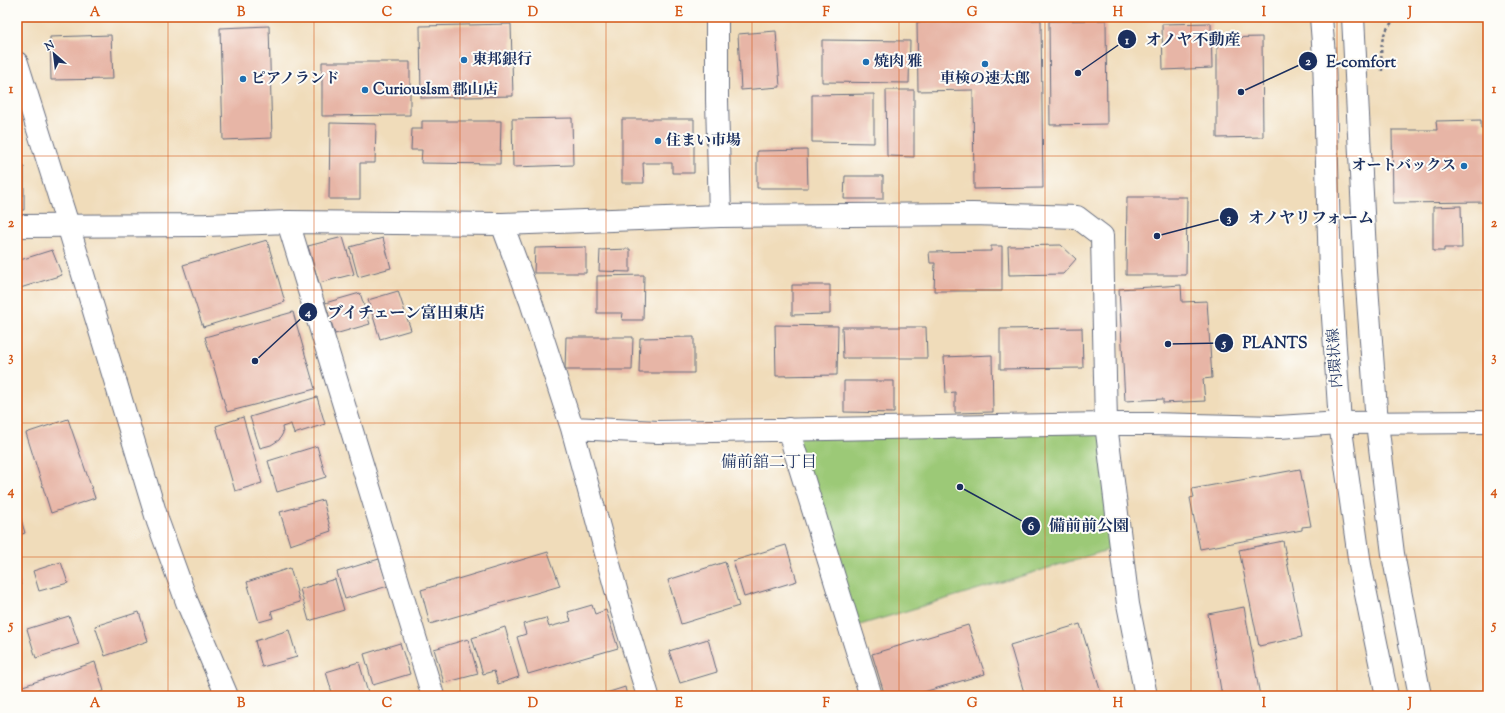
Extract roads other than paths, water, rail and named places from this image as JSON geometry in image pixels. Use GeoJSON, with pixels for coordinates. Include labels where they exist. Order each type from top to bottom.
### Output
{"type":"FeatureCollection","features":[{"type":"Feature","properties":{"kind":"street"},"geometry":{"type":"LineString","coordinates":[[717,17],[717,100],[720,216]]}},
{"type":"Feature","properties":{"kind":"street","name":"内環状線"},"geometry":{"type":"LineString","coordinates":[[1321,17],[1324,56],[1330,272],[1340,423],[1360,565],[1387,696]]}},
{"type":"Feature","properties":{"kind":"street"},"geometry":{"type":"LineString","coordinates":[[1354,17],[1366,272],[1377,423],[1393,554],[1420,696]]}},
{"type":"Feature","properties":{"kind":"street"},"geometry":{"type":"LineString","coordinates":[[17,63],[158,522],[187,602],[227,696]]}},
{"type":"Feature","properties":{"kind":"street"},"geometry":{"type":"LineString","coordinates":[[17,226],[206,225],[288,222],[502,224],[720,216],[973,214],[1077,217],[1102,236],[1106,424],[1128,604],[1146,696]]}},
{"type":"Feature","properties":{"kind":"street"},"geometry":{"type":"LineString","coordinates":[[288,222],[433,696]]}},
{"type":"Feature","properties":{"kind":"street"},"geometry":{"type":"LineString","coordinates":[[502,224],[531,302],[572,428],[619,600],[648,696]]}},
{"type":"Feature","properties":{"kind":"street"},"geometry":{"type":"LineString","coordinates":[[572,428],[658,432],[1106,424],[1279,427],[1340,423],[1488,422]]}},
{"type":"Feature","properties":{"kind":"street"},"geometry":{"type":"LineString","coordinates":[[788,429],[871,696]]}},
{"type":"Feature","properties":{"kind":"place","name":"東邦銀行"},"geometry":{"type":"Point","coordinates":[464,60]}},
{"type":"Feature","properties":{"kind":"place","name":"焼肉 雅"},"geometry":{"type":"Point","coordinates":[866,62]}},
{"type":"Feature","properties":{"kind":"place","name":"車検の速太郎"},"geometry":{"type":"Point","coordinates":[985,64]}},
{"type":"Feature","properties":{"kind":"place","name":"オノヤ不動産"},"geometry":{"type":"Point","coordinates":[1078,73]}},
{"type":"Feature","properties":{"kind":"place","name":"ピアノランド"},"geometry":{"type":"Point","coordinates":[243,79]}},
{"type":"Feature","properties":{"kind":"place","name":"CuriousIsm 郡山店"},"geometry":{"type":"Point","coordinates":[365,90]}},
{"type":"Feature","properties":{"kind":"place","name":"E-comfort"},"geometry":{"type":"Point","coordinates":[1241,92]}},
{"type":"Feature","properties":{"kind":"place","name":"住まい市場"},"geometry":{"type":"Point","coordinates":[658,141]}},
{"type":"Feature","properties":{"kind":"place","name":"オートバックス"},"geometry":{"type":"Point","coordinates":[1464,166]}},
{"type":"Feature","properties":{"kind":"place","name":"オノヤリフォーム"},"geometry":{"type":"Point","coordinates":[1157,236]}},
{"type":"Feature","properties":{"kind":"place","name":"PLANTS"},"geometry":{"type":"Point","coordinates":[1168,344]}},
{"type":"Feature","properties":{"kind":"place","name":"ブイチェーン富田東店"},"geometry":{"type":"Point","coordinates":[255,361]}},
{"type":"Feature","properties":{"kind":"place","name":"備前前公園"},"geometry":{"type":"Point","coordinates":[960,487]}},
{"type":"Feature","properties":{"kind":"district","name":"備前舘二丁目"},"geometry":{"type":"Point","coordinates":[769,463]}}]}
